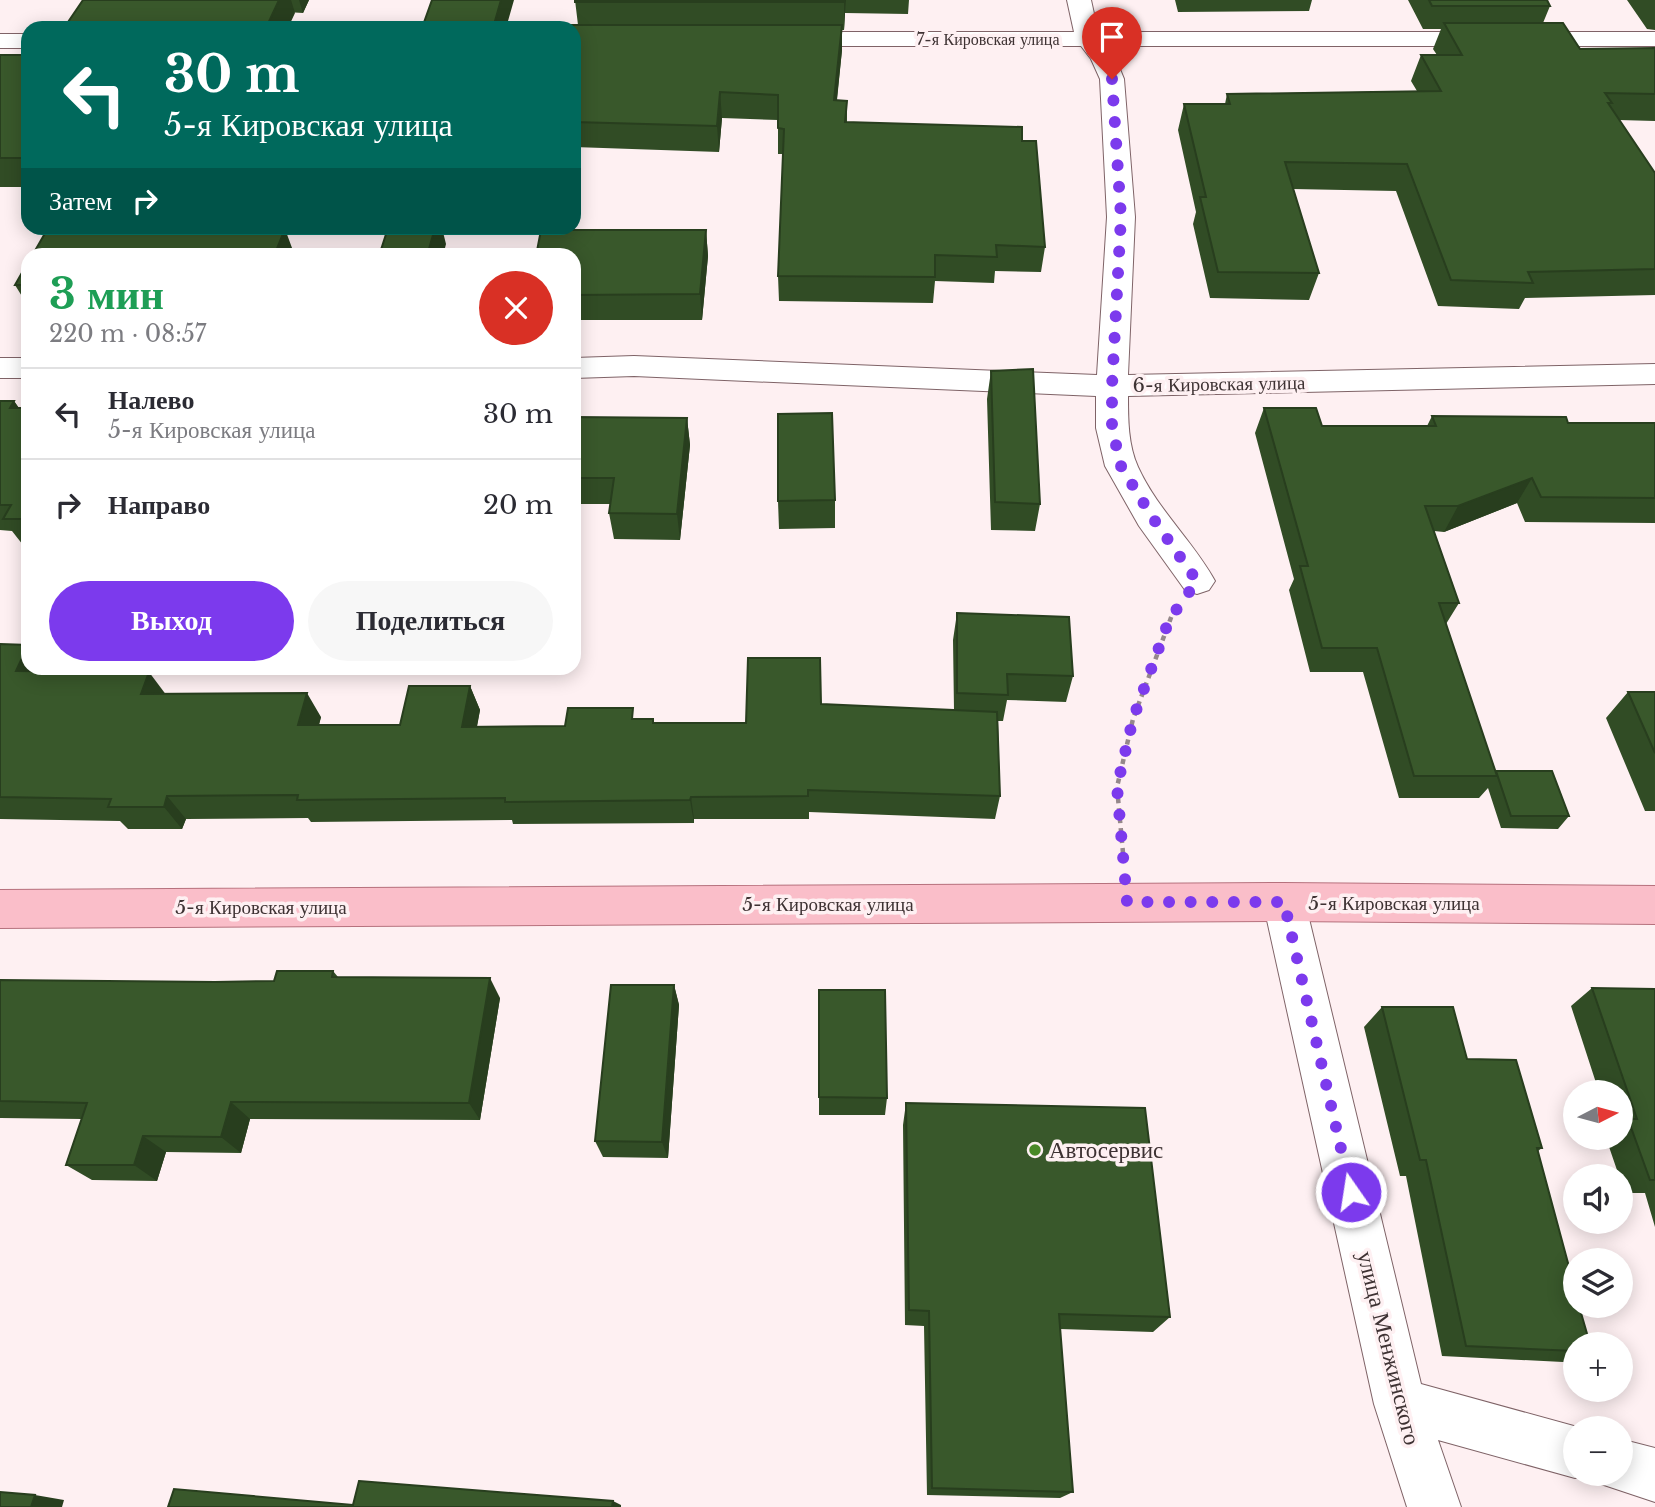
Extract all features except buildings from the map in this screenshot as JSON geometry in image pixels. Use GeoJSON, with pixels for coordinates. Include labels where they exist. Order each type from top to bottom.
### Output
{"type":"FeatureCollection","features":[{"type":"Feature","properties":{"kind":"main road","name":"5-я Кировская улица"},"geometry":{"type":"LineString","coordinates":[[0,909],[1127,902],[1655,905]]}},
{"type":"Feature","properties":{"kind":"street"},"geometry":{"type":"LineString","coordinates":[[1079,0],[1087,38],[1102,58],[1112,79],[1121,217],[1112,428],[1121,466],[1152,517],[1197,581]]}},
{"type":"Feature","properties":{"kind":"street","name":"7-я Кировская улица"},"geometry":{"type":"LineString","coordinates":[[768,39],[1655,39]]}},
{"type":"Feature","properties":{"kind":"street"},"geometry":{"type":"LineString","coordinates":[[0,41],[21,41]]}},
{"type":"Feature","properties":{"kind":"street","name":"6-я Кировская улица"},"geometry":{"type":"LineString","coordinates":[[581,368],[634,366],[1112,386],[1655,374]]}},
{"type":"Feature","properties":{"kind":"street"},"geometry":{"type":"LineString","coordinates":[[0,368],[21,368]]}},
{"type":"Feature","properties":{"kind":"street","name":"улица Менжинского"},"geometry":{"type":"LineString","coordinates":[[1284,902],[1400,1404],[1434,1507]]}},
{"type":"Feature","properties":{"kind":"street"},"geometry":{"type":"LineString","coordinates":[[1400,1404],[1563,1449]]}},
{"type":"Feature","properties":{"kind":"street"},"geometry":{"type":"LineString","coordinates":[[1633,1469],[1655,1475]]}},
{"type":"Feature","properties":{"kind":"path"},"geometry":{"type":"LineString","coordinates":[[1127,902],[1117,787],[1133,719],[1169,620],[1197,581]]}},
{"type":"Feature","properties":{"kind":"place","name":"Автосервис"},"geometry":{"type":"Point","coordinates":[1035,1150]}},
{"type":"Feature","properties":{"kind":"route"},"geometry":{"type":"LineString","coordinates":[[1112,79],[1121,217],[1112,428],[1121,466],[1152,517],[1197,581],[1169,620],[1133,719],[1117,787],[1127,902],[1284,902],[1351,1192]]}}]}
